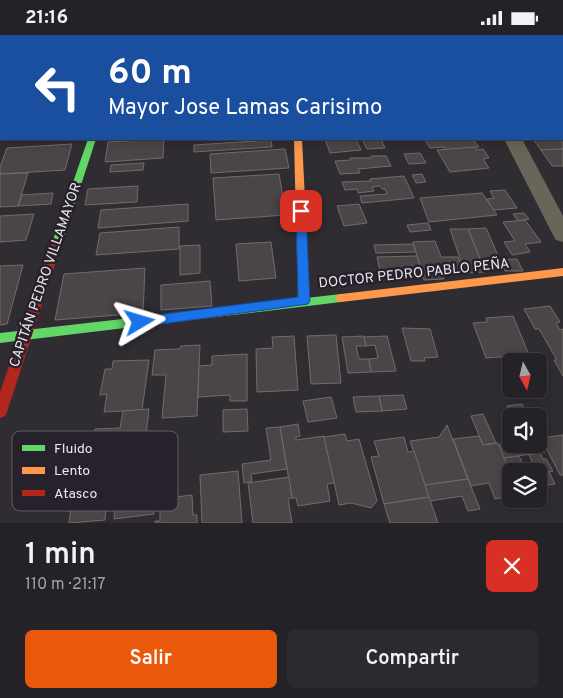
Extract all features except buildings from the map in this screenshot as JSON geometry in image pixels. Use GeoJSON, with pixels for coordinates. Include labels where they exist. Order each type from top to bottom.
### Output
{"type":"FeatureCollection","features":[{"type":"Feature","properties":{"kind":"street","name":"CAPITÁN PEDRO VILLAMAYOR"},"geometry":{"type":"LineString","coordinates":[[0,412],[92,140]]}},
{"type":"Feature","properties":{"kind":"street"},"geometry":{"type":"LineString","coordinates":[[298,140],[304,301]]}},
{"type":"Feature","properties":{"kind":"street"},"geometry":{"type":"LineString","coordinates":[[514,140],[563,235]]}},
{"type":"Feature","properties":{"kind":"street","name":"DOCTOR PEDRO PABLO PEÑA"},"geometry":{"type":"LineString","coordinates":[[0,338],[563,272]]}},
{"type":"Feature","properties":{"kind":"traffic: fast"},"geometry":{"type":"LineString","coordinates":[[57,243],[92,140]]}},
{"type":"Feature","properties":{"kind":"traffic: fast"},"geometry":{"type":"LineString","coordinates":[[0,338],[341,298]]}},
{"type":"Feature","properties":{"kind":"traffic: slow"},"geometry":{"type":"LineString","coordinates":[[298,140],[304,301]]}},
{"type":"Feature","properties":{"kind":"traffic: slow"},"geometry":{"type":"LineString","coordinates":[[341,298],[563,272]]}},
{"type":"Feature","properties":{"kind":"traffic: jam"},"geometry":{"type":"LineString","coordinates":[[0,412],[57,243]]}},
{"type":"Feature","properties":{"kind":"route"},"geometry":{"type":"LineString","coordinates":[[140,322],[304,301],[301,211]]}}]}
